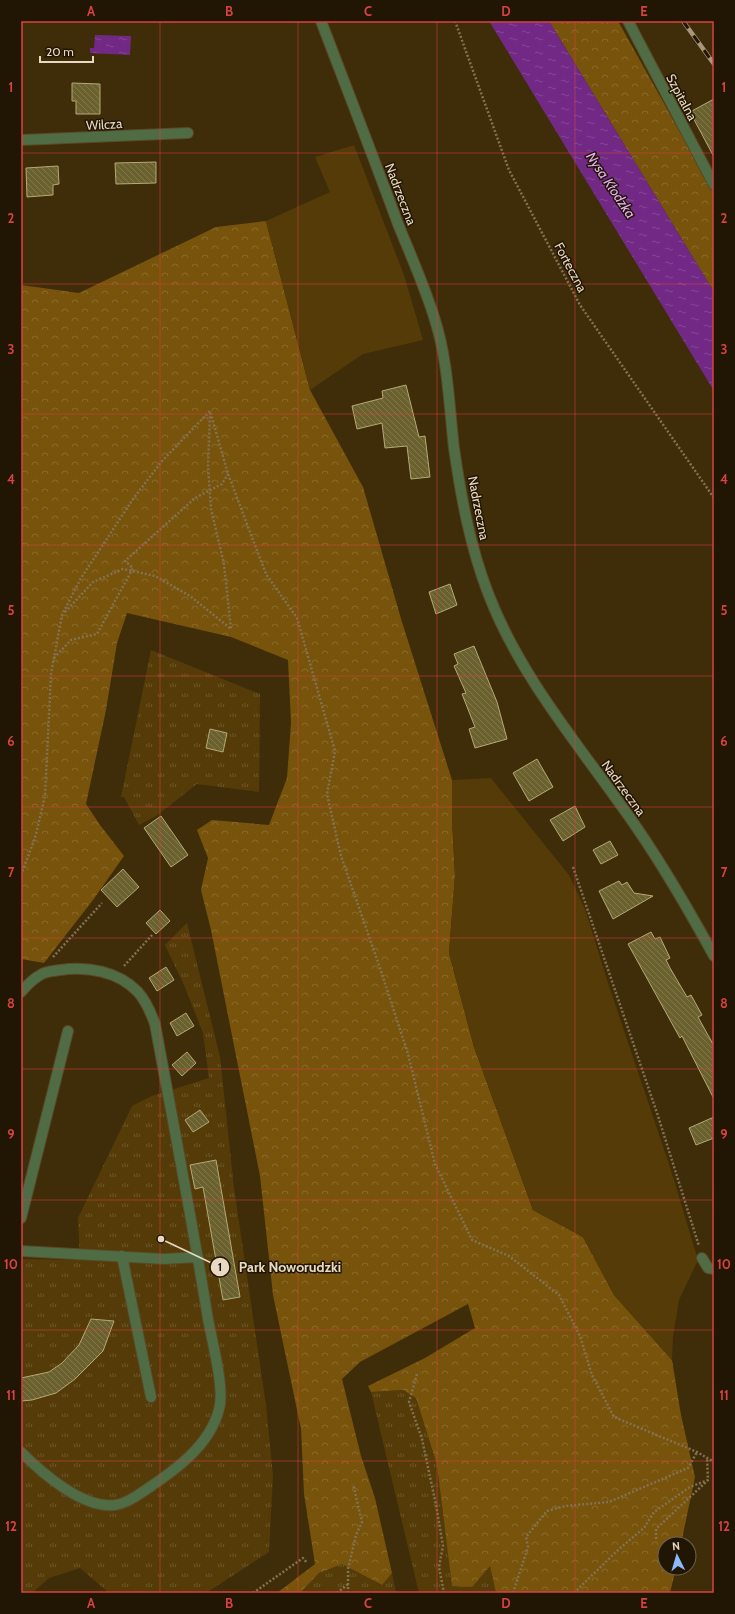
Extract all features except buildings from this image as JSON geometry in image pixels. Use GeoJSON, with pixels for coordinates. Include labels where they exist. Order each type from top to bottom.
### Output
{"type":"FeatureCollection","features":[{"type":"Feature","properties":{"kind":"street","name":"Nadrzeczna"},"geometry":{"type":"LineString","coordinates":[[321,21],[436,321],[447,375],[454,449],[469,532],[488,593],[503,629],[544,698],[658,860],[714,956]]}},
{"type":"Feature","properties":{"kind":"street","name":"Szpitalna"},"geometry":{"type":"LineString","coordinates":[[628,21],[714,185]]}},
{"type":"Feature","properties":{"kind":"street","name":"Wilcza"},"geometry":{"type":"LineString","coordinates":[[21,140],[188,133]]}},
{"type":"Feature","properties":{"kind":"street"},"geometry":{"type":"LineString","coordinates":[[21,992],[43,973],[70,968],[87,968],[104,972],[126,982],[137,992],[150,1010],[156,1024],[198,1257],[219,1385],[220,1408],[210,1430],[196,1451],[163,1478],[138,1495],[116,1505],[100,1504],[83,1499],[39,1470],[21,1452]]}},
{"type":"Feature","properties":{"kind":"street"},"geometry":{"type":"LineString","coordinates":[[21,1218],[68,1031]]}},
{"type":"Feature","properties":{"kind":"street"},"geometry":{"type":"LineString","coordinates":[[21,1251],[164,1259],[198,1257]]}},
{"type":"Feature","properties":{"kind":"street"},"geometry":{"type":"LineString","coordinates":[[122,1256],[151,1397]]}},
{"type":"Feature","properties":{"kind":"street"},"geometry":{"type":"LineString","coordinates":[[702,1258],[708,1268],[714,1269]]}},
{"type":"Feature","properties":{"kind":"path","name":"Forteczna"},"geometry":{"type":"LineString","coordinates":[[455,21],[509,170],[580,304],[714,498]]}},
{"type":"Feature","properties":{"kind":"path"},"geometry":{"type":"LineString","coordinates":[[210,411],[228,474],[266,574],[297,618],[335,751],[327,794],[341,856],[408,1054],[435,1164],[468,1233],[472,1240],[509,1256],[559,1295],[580,1336],[592,1375],[614,1417],[697,1452],[714,1462]]}},
{"type":"Feature","properties":{"kind":"path"},"geometry":{"type":"LineString","coordinates":[[62,615],[93,582],[123,569],[155,576],[190,596],[231,629],[224,564],[211,509],[208,466],[210,411]]}},
{"type":"Feature","properties":{"kind":"path"},"geometry":{"type":"LineString","coordinates":[[21,875],[35,838],[45,796],[51,674],[62,615],[81,578],[133,499],[162,462],[210,411]]}},
{"type":"Feature","properties":{"kind":"path"},"geometry":{"type":"LineString","coordinates":[[54,659],[71,640],[97,634],[133,568],[125,561],[195,498],[222,484],[228,474]]}},
{"type":"Feature","properties":{"kind":"path"},"geometry":{"type":"LineString","coordinates":[[573,867],[658,1116],[702,1258]]}},
{"type":"Feature","properties":{"kind":"path"},"geometry":{"type":"LineString","coordinates":[[43,973],[53,958],[102,904]]}},
{"type":"Feature","properties":{"kind":"path"},"geometry":{"type":"LineString","coordinates":[[114,977],[152,935]]}},
{"type":"Feature","properties":{"kind":"path"},"geometry":{"type":"LineString","coordinates":[[417,1374],[409,1402],[422,1439],[436,1505],[443,1546],[439,1567],[444,1593]]}},
{"type":"Feature","properties":{"kind":"path"},"geometry":{"type":"LineString","coordinates":[[513,1593],[528,1547],[526,1537],[547,1511],[565,1506],[609,1502],[688,1468],[697,1452]]}},
{"type":"Feature","properties":{"kind":"path"},"geometry":{"type":"LineString","coordinates":[[656,1539],[656,1529],[708,1480],[707,1458]]}},
{"type":"Feature","properties":{"kind":"path"},"geometry":{"type":"LineString","coordinates":[[574,1593],[619,1549],[644,1528],[654,1512],[690,1487],[708,1480]]}},
{"type":"Feature","properties":{"kind":"path"},"geometry":{"type":"LineString","coordinates":[[348,1593],[348,1569],[355,1541],[362,1522],[353,1484]]}},
{"type":"Feature","properties":{"kind":"path"},"geometry":{"type":"LineString","coordinates":[[253,1593],[303,1558],[307,1563]]}},
{"type":"Feature","properties":{"kind":"path"},"geometry":{"type":"LineString","coordinates":[[337,1593],[348,1584]]}},
{"type":"Feature","properties":{"kind":"green space"},"geometry":{"type":"Polygon","coordinates":[[[549,21],[618,21],[714,193],[714,292],[549,21]]]}},
{"type":"Feature","properties":{"kind":"green space"},"geometry":{"type":"Polygon","coordinates":[[[354,145],[404,275],[423,340],[363,354],[310,390],[266,221],[330,192],[315,157],[354,145]]]}},
{"type":"Feature","properties":{"kind":"green space"},"geometry":{"type":"Polygon","coordinates":[[[266,221],[310,390],[363,487],[402,622],[452,780],[455,876],[449,953],[474,1047],[533,1210],[583,1237],[614,1295],[672,1360],[681,1415],[695,1477],[683,1536],[657,1536],[657,1576],[674,1576],[670,1593],[496,1593],[490,1566],[472,1587],[452,1586],[437,1465],[416,1398],[403,1390],[371,1392],[368,1386],[425,1358],[475,1328],[468,1304],[360,1362],[342,1379],[361,1456],[375,1498],[392,1573],[382,1585],[342,1564],[319,1573],[300,1593],[277,1593],[315,1564],[304,1494],[301,1429],[273,1295],[260,1176],[211,930],[201,890],[208,858],[197,830],[212,820],[269,825],[287,778],[291,723],[288,660],[231,637],[127,613],[117,643],[106,710],[86,804],[124,856],[93,900],[44,963],[21,959],[21,285],[79,293],[216,227],[266,221]]]}},
{"type":"Feature","properties":{"kind":"green space"},"geometry":{"type":"Polygon","coordinates":[[[151,650],[260,694],[259,792],[197,784],[156,816],[139,825],[124,797],[121,797],[151,650]]]}},
{"type":"Feature","properties":{"kind":"green space"},"geometry":{"type":"Polygon","coordinates":[[[491,778],[569,875],[585,909],[608,983],[670,1167],[698,1260],[679,1300],[673,1337],[672,1360],[614,1295],[583,1237],[533,1210],[474,1047],[449,953],[455,876],[452,780],[491,778]]]}},
{"type":"Feature","properties":{"kind":"green space"},"geometry":{"type":"Polygon","coordinates":[[[187,923],[220,1057],[234,1188],[266,1405],[273,1476],[269,1552],[206,1593],[109,1593],[80,1568],[49,1578],[32,1593],[21,1593],[21,1259],[80,1260],[78,1218],[132,1106],[152,1096],[209,1078],[203,1033],[184,985],[165,945],[187,923]]]}},
{"type":"Feature","properties":{"kind":"green space"},"geometry":{"type":"Polygon","coordinates":[[[403,1390],[416,1398],[437,1465],[446,1538],[490,1566],[496,1593],[419,1593],[371,1392],[403,1390]]]}},
{"type":"Feature","properties":{"kind":"green space"},"geometry":{"type":"Polygon","coordinates":[[[342,1563],[381,1585],[392,1573],[396,1593],[300,1593],[319,1573],[342,1563]]]}},
{"type":"Feature","properties":{"kind":"water","name":"Nysa Kłodzka"},"geometry":{"type":"Polygon","coordinates":[[[489,21],[549,21],[714,292],[714,391],[489,21]]]}},
{"type":"Feature","properties":{"kind":"water"},"geometry":{"type":"Polygon","coordinates":[[[95,35],[131,36],[130,55],[90,53],[90,48],[94,48],[95,35]]]}},
{"type":"Feature","properties":{"kind":"railway"},"geometry":{"type":"LineString","coordinates":[[683,21],[714,64]]}},
{"type":"Feature","properties":{"kind":"place","name":"Park Noworudzki"},"geometry":{"type":"Point","coordinates":[161,1239]}}]}
